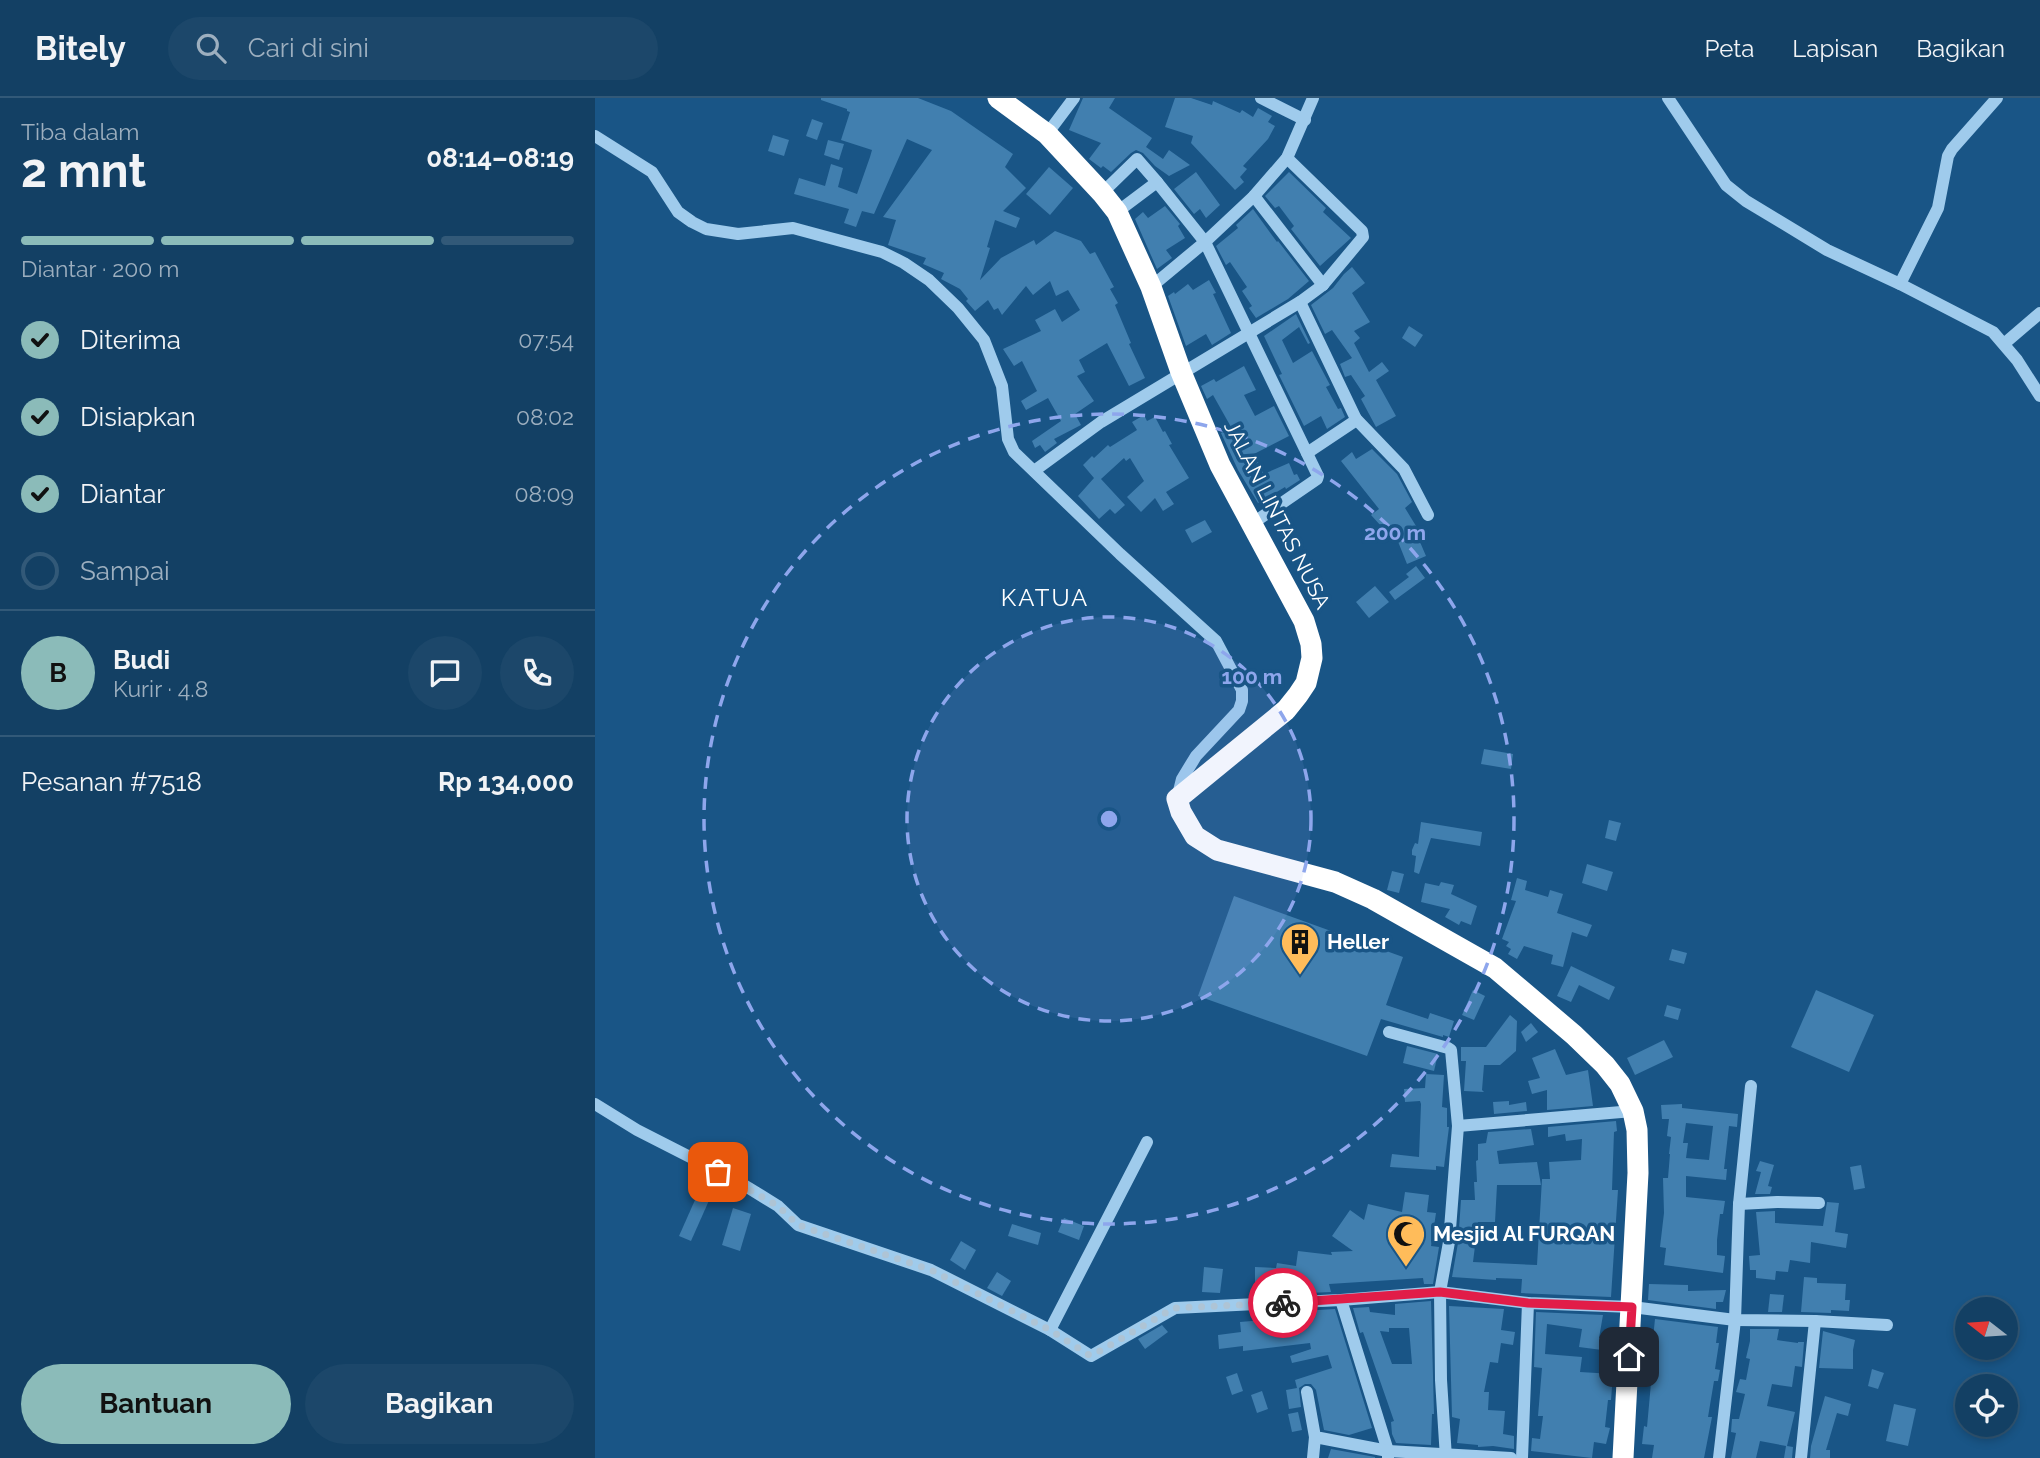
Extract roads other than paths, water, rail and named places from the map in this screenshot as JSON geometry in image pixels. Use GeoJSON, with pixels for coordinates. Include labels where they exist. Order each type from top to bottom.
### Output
{"type":"FeatureCollection","features":[{"type":"Feature","properties":{"kind":"highway","name":"JALAN LINTAS NUSA"},"geometry":{"type":"LineString","coordinates":[[998,98],[1047,134],[1117,212],[1151,287],[1181,372],[1220,465],[1304,621],[1311,643],[1312,658],[1305,683],[1286,710],[1177,799]]}},
{"type":"Feature","properties":{"kind":"highway"},"geometry":{"type":"LineString","coordinates":[[1177,799],[1195,836],[1217,850],[1335,882],[1373,899],[1495,968],[1574,1035],[1620,1084],[1633,1111],[1637,1130],[1638,1173],[1623,1458]]}},
{"type":"Feature","properties":{"kind":"street"},"geometry":{"type":"LineString","coordinates":[[1047,134],[1074,98]]}},
{"type":"Feature","properties":{"kind":"street"},"geometry":{"type":"LineString","coordinates":[[1261,98],[1305,120]]}},
{"type":"Feature","properties":{"kind":"street"},"geometry":{"type":"LineString","coordinates":[[1151,287],[1254,196],[1287,158],[1313,98]]}},
{"type":"Feature","properties":{"kind":"street"},"geometry":{"type":"LineString","coordinates":[[1668,98],[1726,185],[1745,201],[1827,250],[1993,332],[2005,343],[2040,396]]}},
{"type":"Feature","properties":{"kind":"street"},"geometry":{"type":"LineString","coordinates":[[1900,284],[1938,208],[1948,156],[1997,98]]}},
{"type":"Feature","properties":{"kind":"street"},"geometry":{"type":"LineString","coordinates":[[595,136],[652,172],[678,212],[706,229],[739,234],[793,228],[881,252],[929,280],[958,308],[984,340],[1002,386],[1010,446],[1120,554],[1216,641],[1242,690],[1239,710],[1196,756],[1182,779],[1177,799]]}},
{"type":"Feature","properties":{"kind":"street"},"geometry":{"type":"LineString","coordinates":[[1034,471],[1101,422],[1300,302],[1323,285],[1363,237],[1362,231],[1287,158]]}},
{"type":"Feature","properties":{"kind":"street"},"geometry":{"type":"LineString","coordinates":[[1102,193],[1137,159],[1205,242],[1318,476],[1253,523]]}},
{"type":"Feature","properties":{"kind":"street"},"geometry":{"type":"LineString","coordinates":[[1117,212],[1157,182]]}},
{"type":"Feature","properties":{"kind":"street"},"geometry":{"type":"LineString","coordinates":[[1254,196],[1323,285]]}},
{"type":"Feature","properties":{"kind":"street"},"geometry":{"type":"LineString","coordinates":[[1300,302],[1356,419],[1404,469],[1428,515]]}},
{"type":"Feature","properties":{"kind":"street"},"geometry":{"type":"LineString","coordinates":[[2005,343],[2040,313]]}},
{"type":"Feature","properties":{"kind":"street"},"geometry":{"type":"LineString","coordinates":[[1307,453],[1356,419]]}},
{"type":"Feature","properties":{"kind":"street"},"geometry":{"type":"LineString","coordinates":[[1389,1032],[1450,1049],[1458,1126],[1449,1242],[1440,1292],[1441,1380],[1446,1456]]}},
{"type":"Feature","properties":{"kind":"street"},"geometry":{"type":"LineString","coordinates":[[1719,1458],[1735,1320],[1739,1204],[1751,1086]]}},
{"type":"Feature","properties":{"kind":"street"},"geometry":{"type":"LineString","coordinates":[[595,1104],[637,1130],[739,1182],[778,1206],[798,1225],[931,1270],[1050,1330],[1091,1356],[1174,1308],[1440,1292],[1528,1303],[1632,1307],[1735,1320],[1887,1325]]}},
{"type":"Feature","properties":{"kind":"street"},"geometry":{"type":"LineString","coordinates":[[1458,1126],[1633,1111]]}},
{"type":"Feature","properties":{"kind":"street"},"geometry":{"type":"LineString","coordinates":[[1050,1330],[1147,1142]]}},
{"type":"Feature","properties":{"kind":"street"},"geometry":{"type":"LineString","coordinates":[[1739,1204],[1819,1203]]}},
{"type":"Feature","properties":{"kind":"street"},"geometry":{"type":"LineString","coordinates":[[1341,1300],[1388,1455]]}},
{"type":"Feature","properties":{"kind":"street"},"geometry":{"type":"LineString","coordinates":[[1523,1458],[1528,1303]]}},
{"type":"Feature","properties":{"kind":"street"},"geometry":{"type":"LineString","coordinates":[[1801,1458],[1815,1321]]}},
{"type":"Feature","properties":{"kind":"street"},"geometry":{"type":"LineString","coordinates":[[1307,1392],[1315,1437],[1313,1458]]}},
{"type":"Feature","properties":{"kind":"street"},"geometry":{"type":"LineString","coordinates":[[1315,1437],[1388,1455],[1511,1458]]}},
{"type":"Feature","properties":{"kind":"place","name":"Heller"},"geometry":{"type":"Point","coordinates":[1300,976]}},
{"type":"Feature","properties":{"kind":"place","name":"Mesjid Al FURQAN"},"geometry":{"type":"Point","coordinates":[1406,1268]}},
{"type":"Feature","properties":{"kind":"district","name":"KATUA"},"geometry":{"type":"Point","coordinates":[1045,598]}}]}
